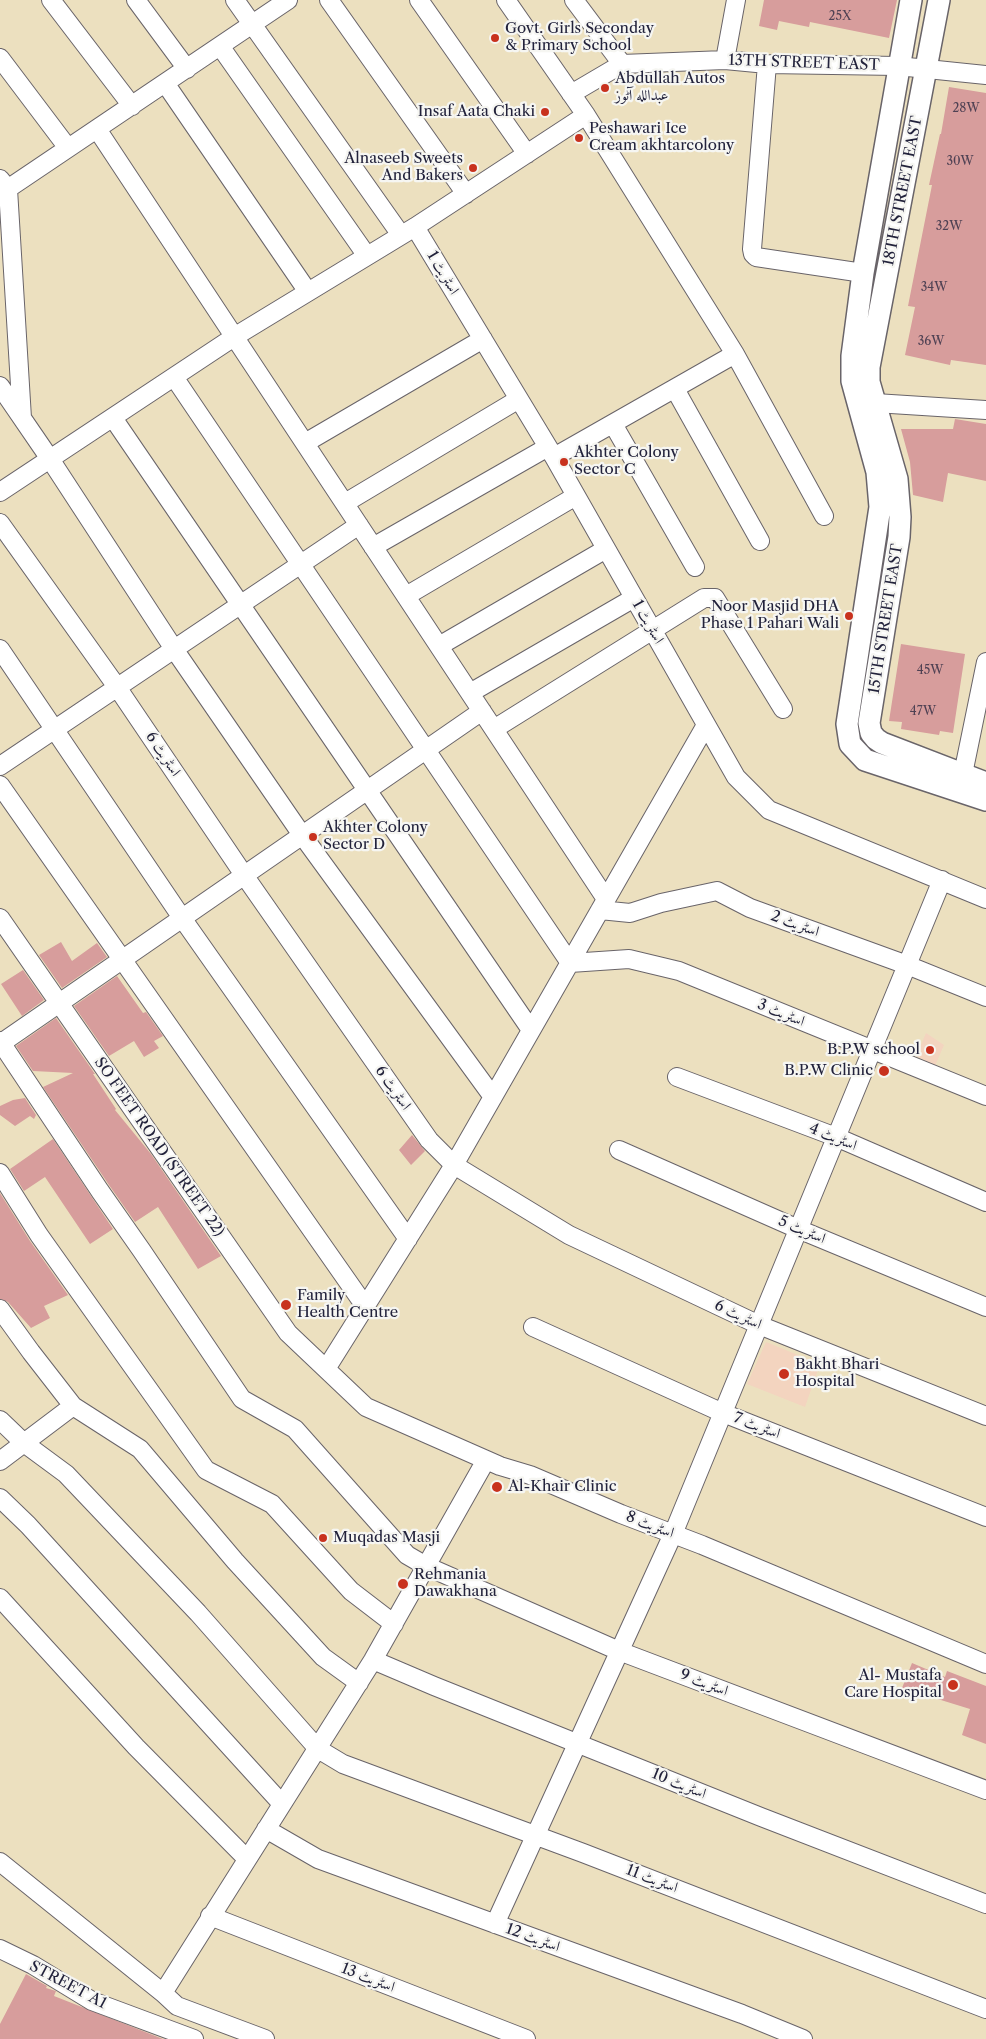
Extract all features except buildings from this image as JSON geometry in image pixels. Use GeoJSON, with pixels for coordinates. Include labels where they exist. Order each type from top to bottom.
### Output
{"type":"FeatureCollection","features":[{"type":"Feature","properties":{"kind":"street"},"geometry":{"type":"LineString","coordinates":[[51,0],[132,106]]}},
{"type":"Feature","properties":{"kind":"street"},"geometry":{"type":"LineString","coordinates":[[136,0],[187,69]]}},
{"type":"Feature","properties":{"kind":"street","name":"اسٹریٹ 1"},"geometry":{"type":"LineString","coordinates":[[235,0],[408,231],[483,339],[551,452],[736,777],[770,810],[986,899]]}},
{"type":"Feature","properties":{"kind":"street"},"geometry":{"type":"LineString","coordinates":[[22,418],[3,187],[97,129],[288,0]]}},
{"type":"Feature","properties":{"kind":"street"},"geometry":{"type":"LineString","coordinates":[[328,0],[466,194]]}},
{"type":"Feature","properties":{"kind":"street"},"geometry":{"type":"LineString","coordinates":[[419,0],[527,154]]}},
{"type":"Feature","properties":{"kind":"street"},"geometry":{"type":"LineString","coordinates":[[506,0],[572,94],[735,354],[824,516]]}},
{"type":"Feature","properties":{"kind":"street"},"geometry":{"type":"LineString","coordinates":[[572,94],[622,64],[574,0]]}},
{"type":"Feature","properties":{"kind":"street"},"geometry":{"type":"LineString","coordinates":[[725,60],[736,0]]}},
{"type":"Feature","properties":{"kind":"street","name":"18TH STREET EAST"},"geometry":{"type":"LineString","coordinates":[[861,382],[852,356],[863,273],[911,0]]}},
{"type":"Feature","properties":{"kind":"street","name":"18TH STREET EAST"},"geometry":{"type":"LineString","coordinates":[[861,382],[869,367],[939,0]]}},
{"type":"Feature","properties":{"kind":"street"},"geometry":{"type":"LineString","coordinates":[[220,46],[367,256]]}},
{"type":"Feature","properties":{"kind":"street"},"geometry":{"type":"LineString","coordinates":[[0,58],[68,148]]}},
{"type":"Feature","properties":{"kind":"street","name":"13TH STREET EAST"},"geometry":{"type":"LineString","coordinates":[[622,64],[725,60],[766,64],[898,66],[986,75]]}},
{"type":"Feature","properties":{"kind":"street"},"geometry":{"type":"LineString","coordinates":[[766,64],[753,254],[756,257],[863,273]]}},
{"type":"Feature","properties":{"kind":"street"},"geometry":{"type":"LineString","coordinates":[[165,84],[308,292]]}},
{"type":"Feature","properties":{"kind":"street"},"geometry":{"type":"LineString","coordinates":[[0,492],[234,337],[408,231],[586,116]]}},
{"type":"Feature","properties":{"kind":"street"},"geometry":{"type":"LineString","coordinates":[[97,129],[494,729],[603,905]]}},
{"type":"Feature","properties":{"kind":"street"},"geometry":{"type":"LineString","coordinates":[[305,443],[483,339]]}},
{"type":"Feature","properties":{"kind":"street"},"geometry":{"type":"LineString","coordinates":[[373,547],[551,452],[612,424],[735,354]]}},
{"type":"Feature","properties":{"kind":"street"},"geometry":{"type":"LineString","coordinates":[[174,377],[570,963]]}},
{"type":"Feature","properties":{"kind":"street","name":"15TH STREET EAST"},"geometry":{"type":"LineString","coordinates":[[861,382],[875,403],[897,479],[900,517],[899,537],[869,723],[871,733],[882,742],[986,783]]}},
{"type":"Feature","properties":{"kind":"street","name":"15TH STREET EAST"},"geometry":{"type":"LineString","coordinates":[[861,382],[877,472],[880,507],[847,724],[850,744],[865,760],[986,800]]}},
{"type":"Feature","properties":{"kind":"street"},"geometry":{"type":"LineString","coordinates":[[0,386],[174,649],[302,835],[493,1097]]}},
{"type":"Feature","properties":{"kind":"street"},"geometry":{"type":"LineString","coordinates":[[675,389],[760,541]]}},
{"type":"Feature","properties":{"kind":"street"},"geometry":{"type":"LineString","coordinates":[[345,504],[519,398]]}},
{"type":"Feature","properties":{"kind":"street"},"geometry":{"type":"LineString","coordinates":[[875,403],[986,410]]}},
{"type":"Feature","properties":{"kind":"street"},"geometry":{"type":"LineString","coordinates":[[113,418],[531,1030]]}},
{"type":"Feature","properties":{"kind":"street"},"geometry":{"type":"LineString","coordinates":[[612,424],[695,567]]}},
{"type":"Feature","properties":{"kind":"street"},"geometry":{"type":"LineString","coordinates":[[406,596],[576,496]]}},
{"type":"Feature","properties":{"kind":"street","name":"اسٹریٹ 6"},"geometry":{"type":"LineString","coordinates":[[0,523],[117,687],[244,875],[429,1140],[454,1165],[568,1235],[759,1325],[986,1416]]}},
{"type":"Feature","properties":{"kind":"street"},"geometry":{"type":"LineString","coordinates":[[0,766],[359,525]]}},
{"type":"Feature","properties":{"kind":"street"},"geometry":{"type":"LineString","coordinates":[[439,646],[606,549]]}},
{"type":"Feature","properties":{"kind":"street"},"geometry":{"type":"LineString","coordinates":[[470,693],[634,598]]}},
{"type":"Feature","properties":{"kind":"street"},"geometry":{"type":"LineString","coordinates":[[494,729],[704,598],[715,598],[783,709]]}},
{"type":"Feature","properties":{"kind":"street"},"geometry":{"type":"LineString","coordinates":[[0,650],[182,918],[408,1239]]}},
{"type":"Feature","properties":{"kind":"street"},"geometry":{"type":"LineString","coordinates":[[962,774],[986,662]]}},
{"type":"Feature","properties":{"kind":"street"},"geometry":{"type":"LineString","coordinates":[[0,1043],[482,711]]}},
{"type":"Feature","properties":{"kind":"street"},"geometry":{"type":"LineString","coordinates":[[326,1369],[454,1165],[706,725]]}},
{"type":"Feature","properties":{"kind":"street"},"geometry":{"type":"LineString","coordinates":[[0,785],[365,1306]]}},
{"type":"Feature","properties":{"kind":"street"},"geometry":{"type":"LineString","coordinates":[[495,1924],[673,1534],[942,880]]}},
{"type":"Feature","properties":{"kind":"street","name":"اسٹریٹ 2"},"geometry":{"type":"LineString","coordinates":[[603,905],[630,913],[661,903],[717,891],[750,908],[907,965],[986,997]]}},
{"type":"Feature","properties":{"kind":"street","name":"SO FEET ROAD (STREET 22)"},"geometry":{"type":"LineString","coordinates":[[0,918],[288,1333],[326,1369]]}},
{"type":"Feature","properties":{"kind":"street","name":"اسٹریٹ 3"},"geometry":{"type":"LineString","coordinates":[[570,963],[629,959],[679,971],[986,1096]]}},
{"type":"Feature","properties":{"kind":"street","name":"اسٹریٹ 9"},"geometry":{"type":"LineString","coordinates":[[0,1043],[242,1400],[296,1429],[407,1555],[426,1566],[620,1651],[986,1790]]}},
{"type":"Feature","properties":{"kind":"street","name":"اسٹریٹ 4"},"geometry":{"type":"LineString","coordinates":[[677,1076],[836,1137],[986,1202]]}},
{"type":"Feature","properties":{"kind":"street","name":"اسٹریٹ 5"},"geometry":{"type":"LineString","coordinates":[[619,1150],[798,1229],[986,1307]]}},
{"type":"Feature","properties":{"kind":"street"},"geometry":{"type":"LineString","coordinates":[[0,1173],[39,1236],[206,1470],[272,1504],[351,1591],[394,1624]]}},
{"type":"Feature","properties":{"kind":"street"},"geometry":{"type":"LineString","coordinates":[[0,1307],[30,1352],[73,1406],[140,1449],[235,1561],[323,1657],[359,1683]]}},
{"type":"Feature","properties":{"kind":"street","name":"اسٹریٹ 7"},"geometry":{"type":"LineString","coordinates":[[533,1327],[722,1413],[986,1517]]}},
{"type":"Feature","properties":{"kind":"street","name":"اسٹریٹ 8"},"geometry":{"type":"LineString","coordinates":[[326,1369],[366,1407],[500,1466],[530,1474],[621,1514],[986,1664]]}},
{"type":"Feature","properties":{"kind":"street"},"geometry":{"type":"LineString","coordinates":[[0,1461],[73,1406]]}},
{"type":"Feature","properties":{"kind":"street","name":"اسٹریٹ 11"},"geometry":{"type":"LineString","coordinates":[[3,1422],[24,1443],[66,1474],[198,1613],[318,1749],[343,1764],[986,2009]]}},
{"type":"Feature","properties":{"kind":"street"},"geometry":{"type":"LineString","coordinates":[[163,1993],[373,1660],[486,1460]]}},
{"type":"Feature","properties":{"kind":"street"},"geometry":{"type":"LineString","coordinates":[[0,1498],[28,1526],[282,1804]]}},
{"type":"Feature","properties":{"kind":"street"},"geometry":{"type":"LineString","coordinates":[[0,1598],[136,1747],[247,1859]]}},
{"type":"Feature","properties":{"kind":"street","name":"اسٹریٹ 10"},"geometry":{"type":"LineString","coordinates":[[373,1660],[577,1744],[986,1904]]}},
{"type":"Feature","properties":{"kind":"street","name":"اسٹریٹ 12"},"geometry":{"type":"LineString","coordinates":[[266,1829],[318,1859],[742,2014],[803,2039]]}},
{"type":"Feature","properties":{"kind":"street"},"geometry":{"type":"LineString","coordinates":[[0,1862],[177,2006],[265,2039]]}},
{"type":"Feature","properties":{"kind":"street","name":"اسٹریٹ 13"},"geometry":{"type":"LineString","coordinates":[[210,1916],[526,2039]]}},
{"type":"Feature","properties":{"kind":"street","name":"STREET A1"},"geometry":{"type":"LineString","coordinates":[[0,1949],[33,1965],[92,2001],[194,2039]]}},
{"type":"Feature","properties":{"kind":"shaded area","name":"B.P.W school"},"geometry":{"type":"Polygon","coordinates":[[[926,1033],[944,1045],[935,1066],[916,1056],[926,1033]]]}},
{"type":"Feature","properties":{"kind":"shaded area","name":"Bakht Bhari Hospital"},"geometry":{"type":"Polygon","coordinates":[[[766,1342],[820,1364],[805,1407],[747,1384],[766,1342]]]}},
{"type":"Feature","properties":{"kind":"place","name":"Govt. Girls Seconday & Primary School"},"geometry":{"type":"Point","coordinates":[495,38]}},
{"type":"Feature","properties":{"kind":"place","name":"Abdullah Autos عبدالله آٹوز"},"geometry":{"type":"Point","coordinates":[605,88]}},
{"type":"Feature","properties":{"kind":"place","name":"Insaf Aata Chaki"},"geometry":{"type":"Point","coordinates":[545,112]}},
{"type":"Feature","properties":{"kind":"place","name":"Peshawari Ice Cream akhtarcolony"},"geometry":{"type":"Point","coordinates":[579,138]}},
{"type":"Feature","properties":{"kind":"place","name":"Alnaseeb Sweets And Bakers"},"geometry":{"type":"Point","coordinates":[473,168]}},
{"type":"Feature","properties":{"kind":"place","name":"Akhter Colony Sector C"},"geometry":{"type":"Point","coordinates":[564,462]}},
{"type":"Feature","properties":{"kind":"place","name":"Noor Masjid DHA Phase 1 Pahari Wali"},"geometry":{"type":"Point","coordinates":[849,616]}},
{"type":"Feature","properties":{"kind":"place","name":"Akhter Colony Sector D"},"geometry":{"type":"Point","coordinates":[313,837]}},
{"type":"Feature","properties":{"kind":"place","name":"B.P.W school"},"geometry":{"type":"Point","coordinates":[930,1050]}},
{"type":"Feature","properties":{"kind":"place","name":"B.P.W Clinic"},"geometry":{"type":"Point","coordinates":[884,1071]}},
{"type":"Feature","properties":{"kind":"place","name":"Family Health Centre"},"geometry":{"type":"Point","coordinates":[286,1305]}},
{"type":"Feature","properties":{"kind":"place","name":"Bakht Bhari Hospital"},"geometry":{"type":"Point","coordinates":[784,1374]}},
{"type":"Feature","properties":{"kind":"place","name":"Al-Khair Clinic"},"geometry":{"type":"Point","coordinates":[497,1487]}},
{"type":"Feature","properties":{"kind":"place","name":"Muqadas Masji"},"geometry":{"type":"Point","coordinates":[323,1538]}},
{"type":"Feature","properties":{"kind":"place","name":"Rehmania Dawakhana"},"geometry":{"type":"Point","coordinates":[403,1584]}},
{"type":"Feature","properties":{"kind":"place","name":"Al- Mustafa Care Hospital"},"geometry":{"type":"Point","coordinates":[953,1685]}}]}
